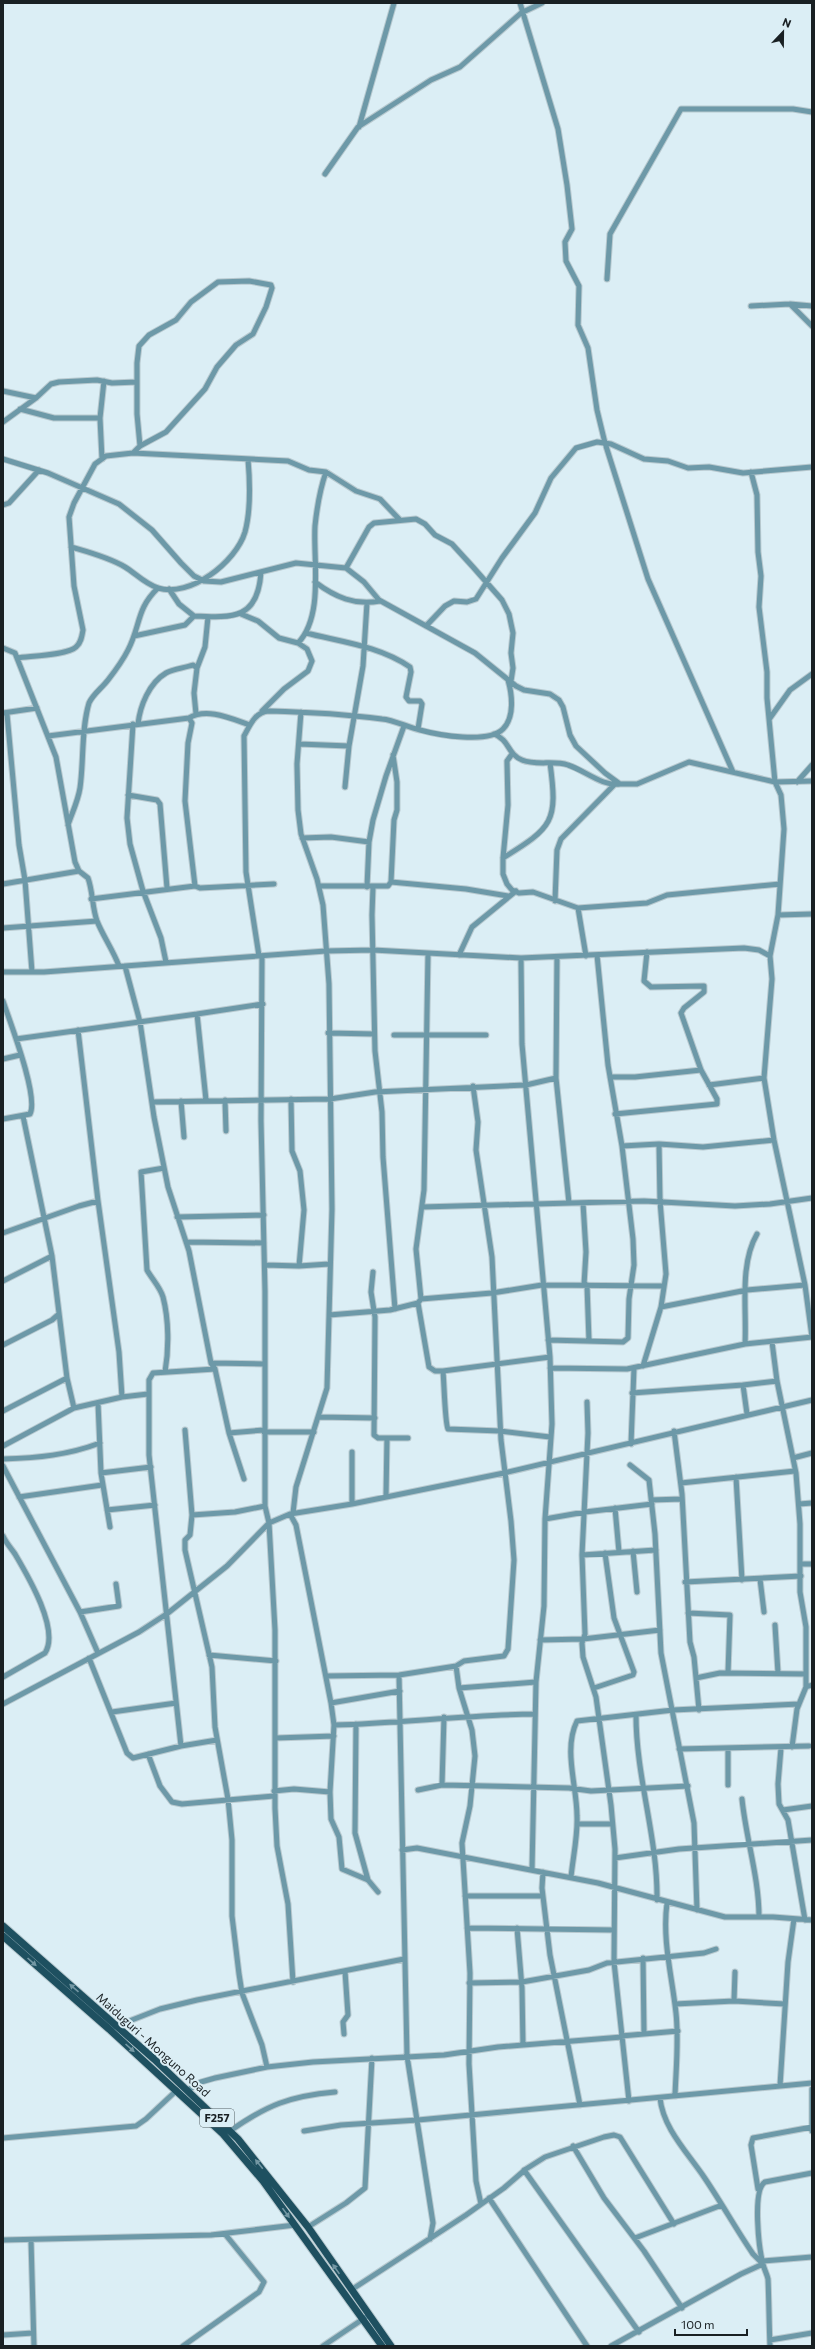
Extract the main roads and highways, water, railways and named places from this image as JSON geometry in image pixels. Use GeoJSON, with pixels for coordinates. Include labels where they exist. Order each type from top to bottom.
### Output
{"type":"FeatureCollection","features":[{"type":"Feature","properties":{"kind":"main road","name":"Maiduguri - Monguno Road"},"geometry":{"type":"LineString","coordinates":[[3,1926],[112,2027],[223,2134],[263,2181],[366,2317],[391,2346]]}},
{"type":"Feature","properties":{"kind":"main road","name":"Maiduguri - Monguno Road"},"geometry":{"type":"LineString","coordinates":[[3,1936],[188,2090],[230,2131],[308,2226],[351,2290],[382,2346]]}}]}
